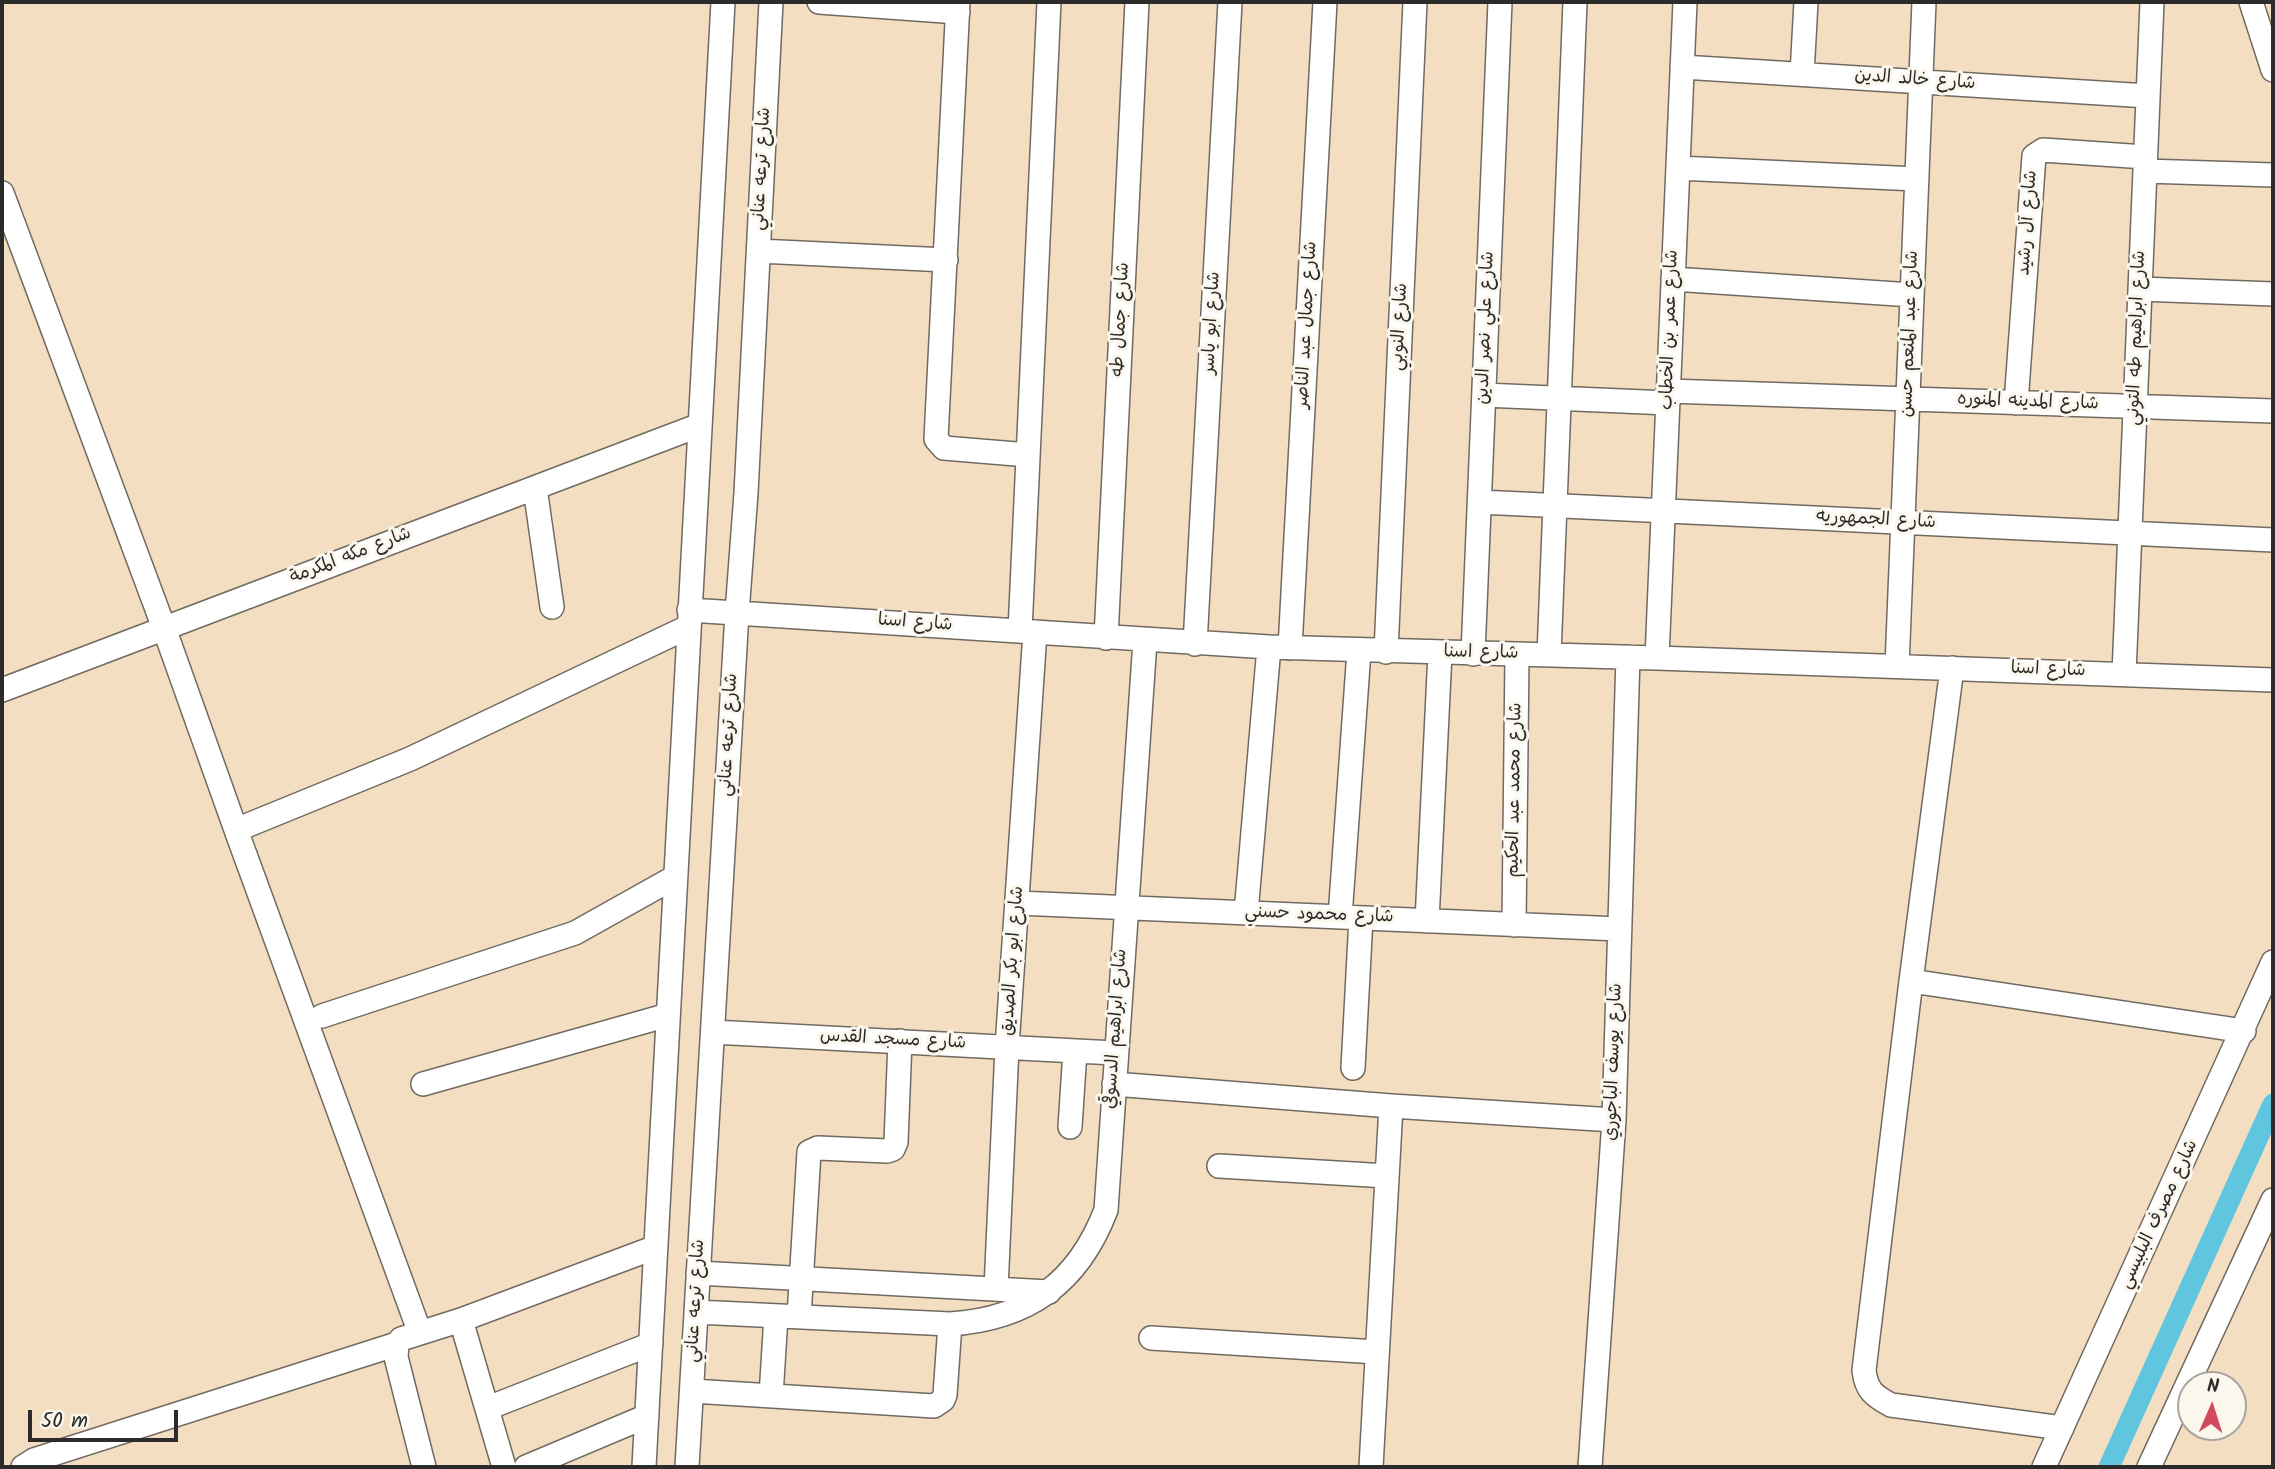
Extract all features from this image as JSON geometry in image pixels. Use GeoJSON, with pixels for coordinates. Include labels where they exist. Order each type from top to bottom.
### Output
{"type":"FeatureCollection","features":[{"type":"Feature","properties":{"kind":"street"},"geometry":{"type":"LineString","coordinates":[[644,1467],[723,2]]}},
{"type":"Feature","properties":{"kind":"street","name":"شارع ترعه عناني"},"geometry":{"type":"LineString","coordinates":[[687,1467],[746,493],[771,2]]}},
{"type":"Feature","properties":{"kind":"street"},"geometry":{"type":"LineString","coordinates":[[819,2],[958,7],[936,439],[944,448],[1028,455]]}},
{"type":"Feature","properties":{"kind":"street","name":"شارع ابو بكر الصديق"},"geometry":{"type":"LineString","coordinates":[[996,1289],[1007,1047],[1018,903],[1028,632],[1028,455],[1049,2]]}},
{"type":"Feature","properties":{"kind":"street","name":"شارع جمال طه"},"geometry":{"type":"LineString","coordinates":[[1106,638],[1138,2]]}},
{"type":"Feature","properties":{"kind":"street","name":"شارع ابو ياسر"},"geometry":{"type":"LineString","coordinates":[[1195,644],[1230,2]]}},
{"type":"Feature","properties":{"kind":"street","name":"شارع جمال عبد الناصر"},"geometry":{"type":"LineString","coordinates":[[1246,913],[1280,648],[1325,2]]}},
{"type":"Feature","properties":{"kind":"street","name":"شارع النوبي"},"geometry":{"type":"LineString","coordinates":[[1386,652],[1415,2]]}},
{"type":"Feature","properties":{"kind":"street","name":"شارع علي نصر الدين"},"geometry":{"type":"LineString","coordinates":[[1473,654],[1500,2]]}},
{"type":"Feature","properties":{"kind":"street"},"geometry":{"type":"LineString","coordinates":[[1549,655],[1575,2]]}},
{"type":"Feature","properties":{"kind":"street","name":"شارع عمر بن الخطاب"},"geometry":{"type":"LineString","coordinates":[[1657,658],[1685,2]]}},
{"type":"Feature","properties":{"kind":"street"},"geometry":{"type":"LineString","coordinates":[[1802,74],[1806,2]]}},
{"type":"Feature","properties":{"kind":"street","name":"شارع عبد المنعم حسن"},"geometry":{"type":"LineString","coordinates":[[1897,666],[1924,2]]}},
{"type":"Feature","properties":{"kind":"street","name":"شارع ابراهيم طه التوني"},"geometry":{"type":"LineString","coordinates":[[2124,674],[2152,2]]}},
{"type":"Feature","properties":{"kind":"street"},"geometry":{"type":"LineString","coordinates":[[2251,2],[2273,70]]}},
{"type":"Feature","properties":{"kind":"street","name":"شارع خالد الدين"},"geometry":{"type":"LineString","coordinates":[[1682,67],[2148,96]]}},
{"type":"Feature","properties":{"kind":"street","name":"شارع آل رشيد"},"geometry":{"type":"LineString","coordinates":[[2016,403],[2034,156],[2043,150],[2145,164]]}},
{"type":"Feature","properties":{"kind":"street"},"geometry":{"type":"LineString","coordinates":[[2145,164],[2273,175]]}},
{"type":"Feature","properties":{"kind":"street"},"geometry":{"type":"LineString","coordinates":[[1678,168],[1917,179]]}},
{"type":"Feature","properties":{"kind":"street"},"geometry":{"type":"LineString","coordinates":[[2,193],[420,1333]]}},
{"type":"Feature","properties":{"kind":"street"},"geometry":{"type":"LineString","coordinates":[[759,251],[946,260]]}},
{"type":"Feature","properties":{"kind":"street"},"geometry":{"type":"LineString","coordinates":[[1673,279],[1912,295]]}},
{"type":"Feature","properties":{"kind":"street"},"geometry":{"type":"LineString","coordinates":[[2140,289],[2273,294]]}},
{"type":"Feature","properties":{"kind":"street","name":"شارع المدينه المنوره"},"geometry":{"type":"LineString","coordinates":[[1484,395],[1559,398],[1908,399],[2273,411]]}},
{"type":"Feature","properties":{"kind":"street","name":"شارع مكه المكرمة"},"geometry":{"type":"LineString","coordinates":[[2,690],[700,425]]}},
{"type":"Feature","properties":{"kind":"street"},"geometry":{"type":"LineString","coordinates":[[535,488],[552,607]]}},
{"type":"Feature","properties":{"kind":"street","name":"شارع الجمهوريه"},"geometry":{"type":"LineString","coordinates":[[1479,502],[2273,540]]}},
{"type":"Feature","properties":{"kind":"street","name":"شارع اسنا"},"geometry":{"type":"LineString","coordinates":[[689,619],[737,613],[1280,648],[1628,657],[2273,680]]}},
{"type":"Feature","properties":{"kind":"street"},"geometry":{"type":"LineString","coordinates":[[236,830],[410,759],[689,619]]}},
{"type":"Feature","properties":{"kind":"street","name":"شارع ابراهيم الدسوقي"},"geometry":{"type":"LineString","coordinates":[[696,1312],[950,1324],[976,1322],[1001,1317],[1025,1307],[1049,1292],[1084,1256],[1097,1234],[1106,1210],[1145,641]]}},
{"type":"Feature","properties":{"kind":"street"},"geometry":{"type":"LineString","coordinates":[[1353,1068],[1351,918],[1359,651]]}},
{"type":"Feature","properties":{"kind":"street"},"geometry":{"type":"LineString","coordinates":[[1427,921],[1440,653]]}},
{"type":"Feature","properties":{"kind":"street","name":"شارع محمد عبد الحكيم"},"geometry":{"type":"LineString","coordinates":[[1514,925],[1517,655]]}},
{"type":"Feature","properties":{"kind":"street","name":"شارع يوسف الباجوري"},"geometry":{"type":"LineString","coordinates":[[1590,1467],[1614,1120],[1628,657]]}},
{"type":"Feature","properties":{"kind":"street"},"geometry":{"type":"LineString","coordinates":[[1952,668],[1864,1370],[1866,1385],[1874,1396],[1891,1405],[2062,1427]]}},
{"type":"Feature","properties":{"kind":"street"},"geometry":{"type":"LineString","coordinates":[[322,1016],[575,933],[675,877]]}},
{"type":"Feature","properties":{"kind":"street","name":"شارع محمود حسني"},"geometry":{"type":"LineString","coordinates":[[1018,903],[1619,929]]}},
{"type":"Feature","properties":{"kind":"street","name":"شارع مصرف البلبيسي"},"geometry":{"type":"LineString","coordinates":[[2044,1467],[2273,962]]}},
{"type":"Feature","properties":{"kind":"street"},"geometry":{"type":"LineString","coordinates":[[1911,981],[2244,1031]]}},
{"type":"Feature","properties":{"kind":"street"},"geometry":{"type":"LineString","coordinates":[[422,1084],[668,1015]]}},
{"type":"Feature","properties":{"kind":"street","name":"شارع مسجد القدس"},"geometry":{"type":"LineString","coordinates":[[713,1032],[1115,1053]]}},
{"type":"Feature","properties":{"kind":"street"},"geometry":{"type":"LineString","coordinates":[[799,1317],[808,1152],[818,1148],[893,1149],[896,1142],[900,1041]]}},
{"type":"Feature","properties":{"kind":"street"},"geometry":{"type":"LineString","coordinates":[[1070,1127],[1075,1051]]}},
{"type":"Feature","properties":{"kind":"street"},"geometry":{"type":"LineString","coordinates":[[1114,1084],[1614,1120]]}},
{"type":"Feature","properties":{"kind":"street"},"geometry":{"type":"LineString","coordinates":[[1371,1467],[1391,1106]]}},
{"type":"Feature","properties":{"kind":"street"},"geometry":{"type":"LineString","coordinates":[[1219,1166],[1387,1176]]}},
{"type":"Feature","properties":{"kind":"street"},"geometry":{"type":"LineString","coordinates":[[2149,1467],[2273,1200]]}},
{"type":"Feature","properties":{"kind":"street"},"geometry":{"type":"LineString","coordinates":[[23,1467],[34,1460],[397,1343],[401,1339],[461,1320],[656,1247]]}},
{"type":"Feature","properties":{"kind":"street"},"geometry":{"type":"LineString","coordinates":[[698,1273],[1049,1292]]}},
{"type":"Feature","properties":{"kind":"street"},"geometry":{"type":"LineString","coordinates":[[867,1320],[869,1283]]}},
{"type":"Feature","properties":{"kind":"street"},"geometry":{"type":"LineString","coordinates":[[771,1396],[776,1315]]}},
{"type":"Feature","properties":{"kind":"street"},"geometry":{"type":"LineString","coordinates":[[461,1320],[504,1467]]}},
{"type":"Feature","properties":{"kind":"street"},"geometry":{"type":"LineString","coordinates":[[692,1391],[934,1406],[943,1401],[946,1395],[950,1324]]}},
{"type":"Feature","properties":{"kind":"street"},"geometry":{"type":"LineString","coordinates":[[1151,1338],[1377,1352]]}},
{"type":"Feature","properties":{"kind":"street"},"geometry":{"type":"LineString","coordinates":[[397,1343],[396,1357],[424,1467]]}},
{"type":"Feature","properties":{"kind":"street"},"geometry":{"type":"LineString","coordinates":[[488,1408],[651,1344]]}},
{"type":"Feature","properties":{"kind":"street"},"geometry":{"type":"LineString","coordinates":[[526,1467],[647,1416]]}},
{"type":"Feature","properties":{"kind":"waterway"},"geometry":{"type":"LineString","coordinates":[[2109,1467],[2273,1104]]}}]}
